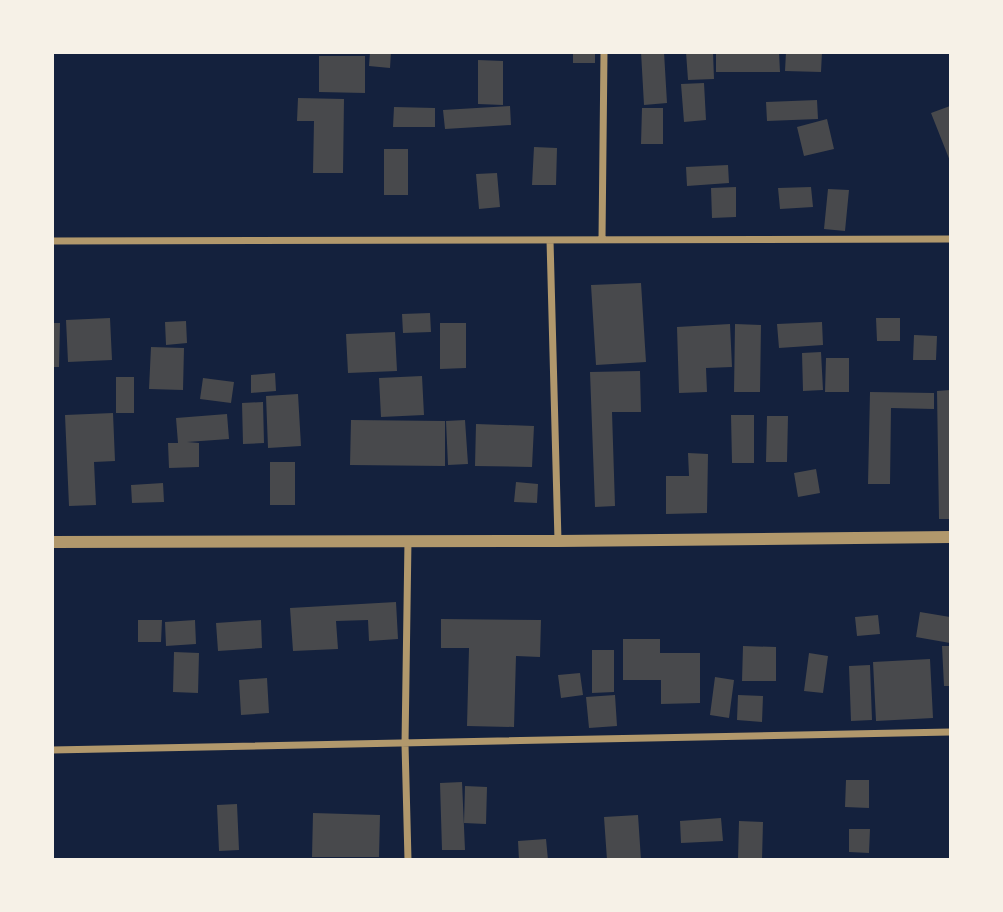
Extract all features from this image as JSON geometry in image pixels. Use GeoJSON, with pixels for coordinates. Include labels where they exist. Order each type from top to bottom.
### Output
{"type":"FeatureCollection","features":[{"type":"Feature","properties":{"kind":"street"},"geometry":{"type":"LineString","coordinates":[[601,239],[604,52]]}},
{"type":"Feature","properties":{"kind":"street"},"geometry":{"type":"LineString","coordinates":[[52,241],[950,239]]}},
{"type":"Feature","properties":{"kind":"street"},"geometry":{"type":"LineString","coordinates":[[550,240],[558,541]]}},
{"type":"Feature","properties":{"kind":"street"},"geometry":{"type":"LineString","coordinates":[[52,542],[950,537]]}},
{"type":"Feature","properties":{"kind":"street"},"geometry":{"type":"LineString","coordinates":[[408,540],[405,744],[408,859]]}},
{"type":"Feature","properties":{"kind":"street"},"geometry":{"type":"LineString","coordinates":[[52,750],[950,732]]}},
{"type":"Feature","properties":{"kind":"building"},"geometry":{"type":"Polygon","coordinates":[[[370,52],[391,52],[390,68],[369,66],[370,52]]]}},
{"type":"Feature","properties":{"kind":"building"},"geometry":{"type":"Polygon","coordinates":[[[573,52],[595,52],[595,63],[573,63],[573,52]]]}},
{"type":"Feature","properties":{"kind":"building"},"geometry":{"type":"Polygon","coordinates":[[[641,52],[664,52],[667,103],[644,105],[641,52]]]}},
{"type":"Feature","properties":{"kind":"building"},"geometry":{"type":"Polygon","coordinates":[[[686,52],[713,52],[714,79],[688,80],[686,52]]]}},
{"type":"Feature","properties":{"kind":"building"},"geometry":{"type":"Polygon","coordinates":[[[716,52],[779,52],[780,72],[716,72],[716,52]]]}},
{"type":"Feature","properties":{"kind":"building"},"geometry":{"type":"Polygon","coordinates":[[[786,52],[822,52],[821,72],[785,71],[786,52]]]}},
{"type":"Feature","properties":{"kind":"building"},"geometry":{"type":"Polygon","coordinates":[[[319,56],[365,56],[365,93],[319,92],[319,56]]]}},
{"type":"Feature","properties":{"kind":"building"},"geometry":{"type":"Polygon","coordinates":[[[478,60],[503,61],[503,105],[478,104],[478,60]]]}},
{"type":"Feature","properties":{"kind":"building"},"geometry":{"type":"Polygon","coordinates":[[[704,83],[706,120],[684,122],[681,84],[704,83]]]}},
{"type":"Feature","properties":{"kind":"building"},"geometry":{"type":"Polygon","coordinates":[[[298,98],[344,99],[343,173],[313,173],[314,121],[297,121],[298,98]]]}},
{"type":"Feature","properties":{"kind":"building"},"geometry":{"type":"Polygon","coordinates":[[[817,100],[818,119],[767,121],[766,102],[817,100]]]}},
{"type":"Feature","properties":{"kind":"building"},"geometry":{"type":"Polygon","coordinates":[[[510,106],[511,125],[445,129],[443,110],[510,106]]]}},
{"type":"Feature","properties":{"kind":"building"},"geometry":{"type":"Polygon","coordinates":[[[950,106],[950,161],[931,113],[950,106]]]}},
{"type":"Feature","properties":{"kind":"building"},"geometry":{"type":"Polygon","coordinates":[[[394,107],[435,108],[435,127],[393,127],[394,107]]]}},
{"type":"Feature","properties":{"kind":"building"},"geometry":{"type":"Polygon","coordinates":[[[642,108],[663,108],[663,144],[641,144],[642,108]]]}},
{"type":"Feature","properties":{"kind":"building"},"geometry":{"type":"Polygon","coordinates":[[[827,119],[834,149],[804,156],[797,127],[827,119]]]}},
{"type":"Feature","properties":{"kind":"building"},"geometry":{"type":"Polygon","coordinates":[[[534,147],[557,148],[556,185],[532,185],[534,147]]]}},
{"type":"Feature","properties":{"kind":"building"},"geometry":{"type":"Polygon","coordinates":[[[384,149],[408,149],[408,195],[384,195],[384,149]]]}},
{"type":"Feature","properties":{"kind":"building"},"geometry":{"type":"Polygon","coordinates":[[[728,165],[729,183],[687,186],[686,167],[728,165]]]}},
{"type":"Feature","properties":{"kind":"building"},"geometry":{"type":"Polygon","coordinates":[[[497,173],[500,207],[479,209],[476,174],[497,173]]]}},
{"type":"Feature","properties":{"kind":"building"},"geometry":{"type":"Polygon","coordinates":[[[736,187],[736,217],[712,218],[711,188],[736,187]]]}},
{"type":"Feature","properties":{"kind":"building"},"geometry":{"type":"Polygon","coordinates":[[[811,187],[813,207],[780,209],[778,188],[811,187]]]}},
{"type":"Feature","properties":{"kind":"building"},"geometry":{"type":"Polygon","coordinates":[[[828,189],[849,190],[845,231],[824,229],[828,189]]]}},
{"type":"Feature","properties":{"kind":"building"},"geometry":{"type":"Polygon","coordinates":[[[641,283],[646,362],[596,365],[591,285],[641,283]]]}},
{"type":"Feature","properties":{"kind":"building"},"geometry":{"type":"Polygon","coordinates":[[[430,313],[431,332],[403,333],[402,314],[430,313]]]}},
{"type":"Feature","properties":{"kind":"building"},"geometry":{"type":"Polygon","coordinates":[[[110,318],[112,360],[68,362],[66,320],[110,318]]]}},
{"type":"Feature","properties":{"kind":"building"},"geometry":{"type":"Polygon","coordinates":[[[876,318],[900,318],[900,341],[877,341],[876,318]]]}},
{"type":"Feature","properties":{"kind":"building"},"geometry":{"type":"Polygon","coordinates":[[[186,321],[187,343],[166,345],[165,322],[186,321]]]}},
{"type":"Feature","properties":{"kind":"building"},"geometry":{"type":"Polygon","coordinates":[[[822,322],[823,345],[779,348],[777,324],[822,322]]]}},
{"type":"Feature","properties":{"kind":"building"},"geometry":{"type":"Polygon","coordinates":[[[52,323],[60,323],[59,367],[52,367],[52,323]]]}},
{"type":"Feature","properties":{"kind":"building"},"geometry":{"type":"Polygon","coordinates":[[[440,323],[466,323],[466,368],[440,369],[440,323]]]}},
{"type":"Feature","properties":{"kind":"building"},"geometry":{"type":"Polygon","coordinates":[[[730,324],[732,367],[706,368],[707,392],[679,393],[677,327],[730,324]]]}},
{"type":"Feature","properties":{"kind":"building"},"geometry":{"type":"Polygon","coordinates":[[[735,324],[761,325],[760,392],[734,392],[735,324]]]}},
{"type":"Feature","properties":{"kind":"building"},"geometry":{"type":"Polygon","coordinates":[[[395,332],[397,371],[348,373],[346,334],[395,332]]]}},
{"type":"Feature","properties":{"kind":"building"},"geometry":{"type":"Polygon","coordinates":[[[914,335],[937,336],[936,360],[913,360],[914,335]]]}},
{"type":"Feature","properties":{"kind":"building"},"geometry":{"type":"Polygon","coordinates":[[[151,347],[184,348],[183,390],[149,389],[151,347]]]}},
{"type":"Feature","properties":{"kind":"building"},"geometry":{"type":"Polygon","coordinates":[[[821,352],[823,390],[803,391],[802,353],[821,352]]]}},
{"type":"Feature","properties":{"kind":"building"},"geometry":{"type":"Polygon","coordinates":[[[826,358],[849,358],[849,392],[825,392],[826,358]]]}},
{"type":"Feature","properties":{"kind":"building"},"geometry":{"type":"Polygon","coordinates":[[[640,371],[641,412],[612,412],[615,506],[595,507],[590,372],[640,371]]]}},
{"type":"Feature","properties":{"kind":"building"},"geometry":{"type":"Polygon","coordinates":[[[275,373],[276,391],[251,393],[251,375],[275,373]]]}},
{"type":"Feature","properties":{"kind":"building"},"geometry":{"type":"Polygon","coordinates":[[[422,376],[424,415],[381,417],[379,378],[422,376]]]}},
{"type":"Feature","properties":{"kind":"building"},"geometry":{"type":"Polygon","coordinates":[[[116,377],[134,377],[134,413],[116,413],[116,377]]]}},
{"type":"Feature","properties":{"kind":"building"},"geometry":{"type":"Polygon","coordinates":[[[203,378],[234,382],[231,403],[200,399],[203,378]]]}},
{"type":"Feature","properties":{"kind":"building"},"geometry":{"type":"Polygon","coordinates":[[[950,390],[950,519],[939,519],[937,391],[950,390]]]}},
{"type":"Feature","properties":{"kind":"building"},"geometry":{"type":"Polygon","coordinates":[[[870,392],[934,393],[934,409],[891,408],[890,484],[868,484],[870,392]]]}},
{"type":"Feature","properties":{"kind":"building"},"geometry":{"type":"Polygon","coordinates":[[[298,394],[301,446],[268,448],[266,396],[298,394]]]}},
{"type":"Feature","properties":{"kind":"building"},"geometry":{"type":"Polygon","coordinates":[[[263,402],[264,443],[243,444],[242,403],[263,402]]]}},
{"type":"Feature","properties":{"kind":"building"},"geometry":{"type":"Polygon","coordinates":[[[113,413],[115,461],[94,462],[96,505],[69,506],[65,415],[113,413]]]}},
{"type":"Feature","properties":{"kind":"building"},"geometry":{"type":"Polygon","coordinates":[[[227,414],[229,439],[187,442],[199,443],[199,467],[169,468],[168,443],[178,443],[176,418],[227,414]]]}},
{"type":"Feature","properties":{"kind":"building"},"geometry":{"type":"Polygon","coordinates":[[[731,415],[754,415],[754,463],[732,463],[731,415]]]}},
{"type":"Feature","properties":{"kind":"building"},"geometry":{"type":"Polygon","coordinates":[[[767,416],[788,416],[787,462],[766,462],[767,416]]]}},
{"type":"Feature","properties":{"kind":"building"},"geometry":{"type":"Polygon","coordinates":[[[351,420],[445,421],[445,466],[350,465],[351,420]]]}},
{"type":"Feature","properties":{"kind":"building"},"geometry":{"type":"Polygon","coordinates":[[[465,420],[468,464],[448,465],[446,421],[465,420]]]}},
{"type":"Feature","properties":{"kind":"building"},"geometry":{"type":"Polygon","coordinates":[[[476,424],[534,426],[532,467],[475,466],[476,424]]]}},
{"type":"Feature","properties":{"kind":"building"},"geometry":{"type":"Polygon","coordinates":[[[688,453],[708,454],[707,513],[666,514],[666,476],[689,476],[688,453]]]}},
{"type":"Feature","properties":{"kind":"building"},"geometry":{"type":"Polygon","coordinates":[[[270,462],[295,462],[295,505],[270,505],[270,462]]]}},
{"type":"Feature","properties":{"kind":"building"},"geometry":{"type":"Polygon","coordinates":[[[816,469],[820,493],[798,497],[794,473],[816,469]]]}},
{"type":"Feature","properties":{"kind":"building"},"geometry":{"type":"Polygon","coordinates":[[[516,482],[538,484],[537,503],[514,502],[516,482]]]}},
{"type":"Feature","properties":{"kind":"building"},"geometry":{"type":"Polygon","coordinates":[[[163,483],[164,502],[132,503],[131,485],[163,483]]]}},
{"type":"Feature","properties":{"kind":"building"},"geometry":{"type":"Polygon","coordinates":[[[396,602],[398,639],[369,641],[368,620],[336,621],[338,649],[293,651],[290,608],[396,602]]]}},
{"type":"Feature","properties":{"kind":"building"},"geometry":{"type":"Polygon","coordinates":[[[920,612],[950,617],[950,643],[916,637],[920,612]]]}},
{"type":"Feature","properties":{"kind":"building"},"geometry":{"type":"Polygon","coordinates":[[[878,615],[880,634],[857,636],[855,617],[878,615]]]}},
{"type":"Feature","properties":{"kind":"building"},"geometry":{"type":"Polygon","coordinates":[[[441,619],[541,620],[540,657],[516,656],[514,727],[467,726],[469,648],[441,648],[441,619]]]}},
{"type":"Feature","properties":{"kind":"building"},"geometry":{"type":"Polygon","coordinates":[[[138,620],[162,620],[161,642],[138,642],[138,620]]]}},
{"type":"Feature","properties":{"kind":"building"},"geometry":{"type":"Polygon","coordinates":[[[195,620],[196,644],[166,646],[165,622],[195,620]]]}},
{"type":"Feature","properties":{"kind":"building"},"geometry":{"type":"Polygon","coordinates":[[[261,620],[262,648],[218,651],[216,623],[261,620]]]}},
{"type":"Feature","properties":{"kind":"building"},"geometry":{"type":"Polygon","coordinates":[[[623,639],[660,639],[660,653],[700,653],[700,703],[661,704],[661,680],[623,680],[623,639]]]}},
{"type":"Feature","properties":{"kind":"building"},"geometry":{"type":"Polygon","coordinates":[[[743,646],[776,647],[776,681],[742,681],[743,646]]]}},
{"type":"Feature","properties":{"kind":"building"},"geometry":{"type":"Polygon","coordinates":[[[942,646],[950,646],[950,686],[944,686],[942,646]]]}},
{"type":"Feature","properties":{"kind":"building"},"geometry":{"type":"Polygon","coordinates":[[[592,650],[614,650],[614,692],[592,693],[592,650]]]}},
{"type":"Feature","properties":{"kind":"building"},"geometry":{"type":"Polygon","coordinates":[[[174,652],[199,653],[198,693],[173,692],[174,652]]]}},
{"type":"Feature","properties":{"kind":"building"},"geometry":{"type":"Polygon","coordinates":[[[809,653],[828,656],[823,693],[804,691],[809,653]]]}},
{"type":"Feature","properties":{"kind":"building"},"geometry":{"type":"Polygon","coordinates":[[[930,659],[933,718],[876,721],[873,662],[930,659]]]}},
{"type":"Feature","properties":{"kind":"building"},"geometry":{"type":"Polygon","coordinates":[[[870,665],[872,720],[851,721],[849,666],[870,665]]]}},
{"type":"Feature","properties":{"kind":"building"},"geometry":{"type":"Polygon","coordinates":[[[580,673],[583,695],[561,698],[558,675],[580,673]]]}},
{"type":"Feature","properties":{"kind":"building"},"geometry":{"type":"Polygon","coordinates":[[[715,677],[734,680],[729,718],[710,715],[715,677]]]}},
{"type":"Feature","properties":{"kind":"building"},"geometry":{"type":"Polygon","coordinates":[[[267,678],[269,713],[241,715],[239,680],[267,678]]]}},
{"type":"Feature","properties":{"kind":"building"},"geometry":{"type":"Polygon","coordinates":[[[615,695],[617,726],[589,728],[586,697],[615,695]]]}},
{"type":"Feature","properties":{"kind":"building"},"geometry":{"type":"Polygon","coordinates":[[[738,695],[763,696],[762,722],[737,720],[738,695]]]}},
{"type":"Feature","properties":{"kind":"building"},"geometry":{"type":"Polygon","coordinates":[[[846,780],[869,780],[869,808],[845,807],[846,780]]]}},
{"type":"Feature","properties":{"kind":"building"},"geometry":{"type":"Polygon","coordinates":[[[462,782],[465,850],[442,850],[440,783],[462,782]]]}},
{"type":"Feature","properties":{"kind":"building"},"geometry":{"type":"Polygon","coordinates":[[[465,786],[487,787],[486,824],[464,823],[465,786]]]}},
{"type":"Feature","properties":{"kind":"building"},"geometry":{"type":"Polygon","coordinates":[[[237,804],[239,850],[219,851],[217,805],[237,804]]]}},
{"type":"Feature","properties":{"kind":"building"},"geometry":{"type":"Polygon","coordinates":[[[313,813],[380,815],[379,857],[312,857],[313,813]]]}},
{"type":"Feature","properties":{"kind":"building"},"geometry":{"type":"Polygon","coordinates":[[[638,815],[641,860],[607,860],[604,817],[638,815]]]}},
{"type":"Feature","properties":{"kind":"building"},"geometry":{"type":"Polygon","coordinates":[[[721,818],[723,841],[681,843],[680,821],[721,818]]]}},
{"type":"Feature","properties":{"kind":"building"},"geometry":{"type":"Polygon","coordinates":[[[739,821],[763,822],[762,860],[738,860],[739,821]]]}},
{"type":"Feature","properties":{"kind":"building"},"geometry":{"type":"Polygon","coordinates":[[[849,829],[870,829],[869,853],[849,852],[849,829]]]}},
{"type":"Feature","properties":{"kind":"building"},"geometry":{"type":"Polygon","coordinates":[[[546,839],[548,860],[519,860],[518,841],[546,839]]]}}]}
